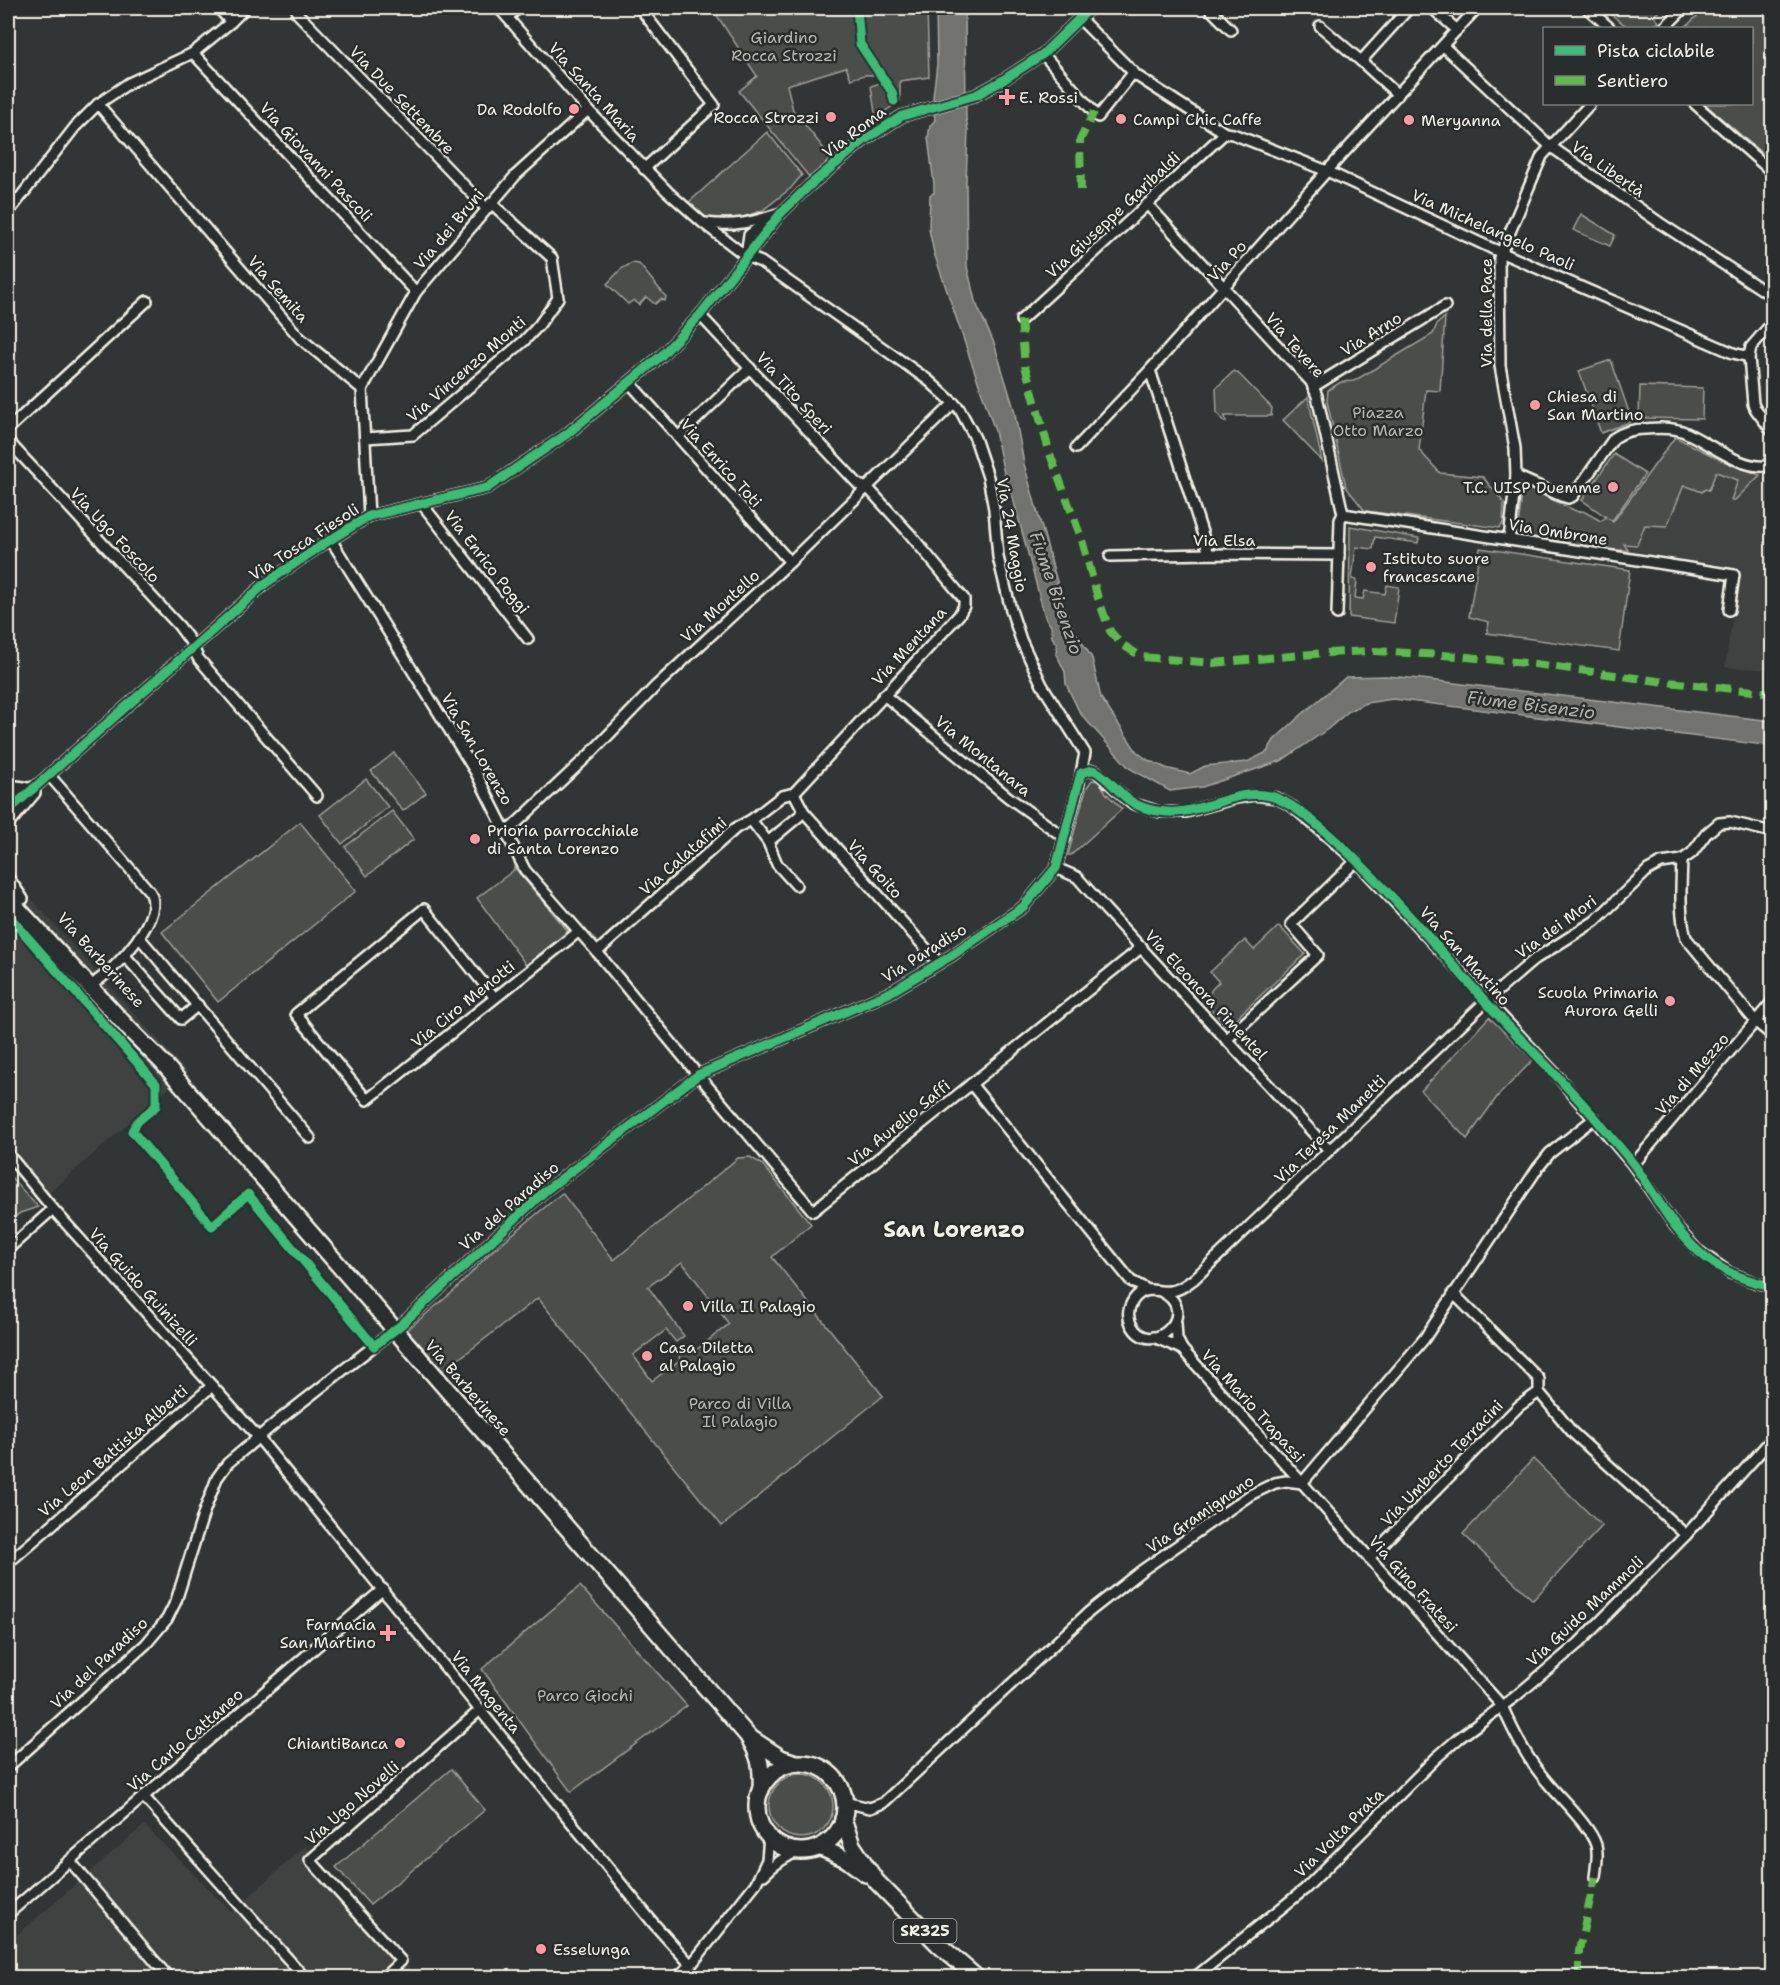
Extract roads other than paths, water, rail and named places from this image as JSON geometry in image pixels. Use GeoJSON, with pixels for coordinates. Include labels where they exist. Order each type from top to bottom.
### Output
{"type":"FeatureCollection","features":[{"type":"Feature","properties":{"kind":"main road","name":"Via Barberinese"},"geometry":{"type":"LineString","coordinates":[[8,885],[14,901],[130,1030],[163,1063],[747,1735],[758,1752],[760,1761],[761,1790],[758,1810],[761,1824],[769,1836]]}},
{"type":"Feature","properties":{"kind":"main road","name":"Via Barberinese"},"geometry":{"type":"LineString","coordinates":[[14,901],[97,981],[136,1025],[163,1063]]}},
{"type":"Feature","properties":{"kind":"main road","name":"Via Barberinese"},"geometry":{"type":"LineString","coordinates":[[747,1735],[770,1751],[796,1763],[813,1765],[828,1772],[839,1785],[844,1802],[843,1819],[852,1845],[876,1881]]}},
{"type":"Feature","properties":{"kind":"main road"},"geometry":{"type":"LineString","coordinates":[[761,1790],[778,1770],[796,1763]]}},
{"type":"Feature","properties":{"kind":"main road"},"geometry":{"type":"LineString","coordinates":[[769,1836],[783,1846],[801,1850],[819,1846],[832,1837],[843,1819]]}},
{"type":"Feature","properties":{"kind":"main road","name":"Via Barberinese"},"geometry":{"type":"LineString","coordinates":[[819,1846],[846,1859],[876,1881],[939,1945],[976,1977]]}},
{"type":"Feature","properties":{"kind":"street"},"geometry":{"type":"LineString","coordinates":[[218,8],[231,22]]}},
{"type":"Feature","properties":{"kind":"street"},"geometry":{"type":"LineString","coordinates":[[8,213],[75,128],[98,104],[129,83],[193,53],[245,8]]}},
{"type":"Feature","properties":{"kind":"street","name":"Via Santa Maria"},"geometry":{"type":"LineString","coordinates":[[499,8],[588,110],[644,169],[703,223]]}},
{"type":"Feature","properties":{"kind":"street"},"geometry":{"type":"LineString","coordinates":[[507,17],[519,8]]}},
{"type":"Feature","properties":{"kind":"street"},"geometry":{"type":"LineString","coordinates":[[640,8],[714,105],[644,169]]}},
{"type":"Feature","properties":{"kind":"street","name":"Via Roma"},"geometry":{"type":"LineString","coordinates":[[782,213],[809,186],[892,120],[921,109],[976,95],[1000,82],[1043,54],[1090,8]]}},
{"type":"Feature","properties":{"kind":"street"},"geometry":{"type":"LineString","coordinates":[[1209,8],[1231,30]]}},
{"type":"Feature","properties":{"kind":"street"},"geometry":{"type":"LineString","coordinates":[[1361,61],[1409,8]]}},
{"type":"Feature","properties":{"kind":"street"},"geometry":{"type":"LineString","coordinates":[[1432,8],[1457,30]]}},
{"type":"Feature","properties":{"kind":"street","name":"Via Po"},"geometry":{"type":"LineString","coordinates":[[1076,448],[1150,370],[1327,171],[1477,8]]}},
{"type":"Feature","properties":{"kind":"street"},"geometry":{"type":"LineString","coordinates":[[1587,8],[1609,27]]}},
{"type":"Feature","properties":{"kind":"street"},"geometry":{"type":"LineString","coordinates":[[1665,27],[1684,8]]}},
{"type":"Feature","properties":{"kind":"street","name":"Via Due Settembre"},"geometry":{"type":"LineString","coordinates":[[297,13],[488,205]]}},
{"type":"Feature","properties":{"kind":"street","name":"Via Michelangelo Paoli"},"geometry":{"type":"LineString","coordinates":[[1079,18],[1135,75],[1225,133],[1233,134],[1327,171],[1501,251],[1733,353],[1749,357]]}},
{"type":"Feature","properties":{"kind":"street"},"geometry":{"type":"LineString","coordinates":[[1320,26],[1398,95]]}},
{"type":"Feature","properties":{"kind":"street","name":"Via Libertà"},"geometry":{"type":"LineString","coordinates":[[1443,46],[1550,146],[1660,223],[1773,296]]}},
{"type":"Feature","properties":{"kind":"street","name":"Via Giovanni Pascoli"},"geometry":{"type":"LineString","coordinates":[[193,53],[416,292]]}},
{"type":"Feature","properties":{"kind":"street"},"geometry":{"type":"LineString","coordinates":[[1043,54],[1098,117],[1135,75]]}},
{"type":"Feature","properties":{"kind":"street","name":"Via Semita"},"geometry":{"type":"LineString","coordinates":[[98,104],[300,338],[362,389]]}},
{"type":"Feature","properties":{"kind":"street","name":"Via della Pace"},"geometry":{"type":"LineString","coordinates":[[1509,540],[1516,477],[1514,439],[1500,366],[1499,267],[1501,251],[1542,156],[1589,105]]}},
{"type":"Feature","properties":{"kind":"street"},"geometry":{"type":"LineString","coordinates":[[1696,105],[1771,168]]}},
{"type":"Feature","properties":{"kind":"street","name":"Via dei Bruni"},"geometry":{"type":"LineString","coordinates":[[362,389],[416,292],[516,175],[588,110]]}},
{"type":"Feature","properties":{"kind":"street","name":"Via Giuseppe Garibaldi"},"geometry":{"type":"LineString","coordinates":[[1021,320],[1225,133]]}},
{"type":"Feature","properties":{"kind":"street","name":"Via Tevere"},"geometry":{"type":"LineString","coordinates":[[1147,204],[1313,387],[1317,396],[1343,514],[1340,520],[1337,614]]}},
{"type":"Feature","properties":{"kind":"street","name":"Via Vincenzo Monti"},"geometry":{"type":"LineString","coordinates":[[365,438],[413,435],[524,341],[539,325],[558,298],[552,258],[488,205]]}},
{"type":"Feature","properties":{"kind":"street"},"geometry":{"type":"LineString","coordinates":[[703,223],[727,226],[744,225],[782,213]]}},
{"type":"Feature","properties":{"kind":"street","name":"Via Tosca Fiesoli"},"geometry":{"type":"LineString","coordinates":[[8,811],[266,583],[369,516],[480,490],[492,485],[567,434],[661,356],[700,315],[746,256],[747,240],[752,231],[782,213]]}},
{"type":"Feature","properties":{"kind":"street","name":"Via 24 Maggio"},"geometry":{"type":"LineString","coordinates":[[703,223],[746,256],[761,262],[928,380],[954,403],[969,425],[987,477],[994,509],[998,557],[1011,610],[1032,666],[1084,750],[1081,773]]}},
{"type":"Feature","properties":{"kind":"street"},"geometry":{"type":"LineString","coordinates":[[8,429],[147,301]]}},
{"type":"Feature","properties":{"kind":"street","name":"Via Arno"},"geometry":{"type":"LineString","coordinates":[[1313,387],[1444,306]]}},
{"type":"Feature","properties":{"kind":"street","name":"Via Tito Speri"},"geometry":{"type":"LineString","coordinates":[[700,315],[859,485],[868,488]]}},
{"type":"Feature","properties":{"kind":"street"},"geometry":{"type":"LineString","coordinates":[[1773,323],[1751,347],[1749,357],[1753,404],[1773,431]]}},
{"type":"Feature","properties":{"kind":"street"},"geometry":{"type":"LineString","coordinates":[[678,437],[750,368]]}},
{"type":"Feature","properties":{"kind":"street"},"geometry":{"type":"LineString","coordinates":[[1150,370],[1209,554]]}},
{"type":"Feature","properties":{"kind":"street","name":"Via Enrico Toti"},"geometry":{"type":"LineString","coordinates":[[630,383],[790,562]]}},
{"type":"Feature","properties":{"kind":"street"},"geometry":{"type":"LineString","coordinates":[[362,389],[369,516]]}},
{"type":"Feature","properties":{"kind":"street","name":"Via Montello"},"geometry":{"type":"LineString","coordinates":[[507,832],[590,754],[656,686],[868,488],[954,403]]}},
{"type":"Feature","properties":{"kind":"street"},"geometry":{"type":"LineString","coordinates":[[1516,477],[1568,498],[1573,496],[1614,438],[1625,432],[1663,428],[1683,431],[1732,457],[1759,466],[1773,465]]}},
{"type":"Feature","properties":{"kind":"street","name":"Via Ugo Foscolo"},"geometry":{"type":"LineString","coordinates":[[9,447],[179,626],[192,647]]}},
{"type":"Feature","properties":{"kind":"street","name":"Via Mentana"},"geometry":{"type":"LineString","coordinates":[[794,793],[959,615],[964,603],[963,596],[868,488]]}},
{"type":"Feature","properties":{"kind":"street","name":"Via Enrico Poggi"},"geometry":{"type":"LineString","coordinates":[[422,504],[528,639]]}},
{"type":"Feature","properties":{"kind":"street","name":"Via Ombrone"},"geometry":{"type":"LineString","coordinates":[[1343,514],[1734,575],[1729,610]]}},
{"type":"Feature","properties":{"kind":"street","name":"Via San Lorenzo"},"geometry":{"type":"LineString","coordinates":[[331,540],[452,733],[486,792],[525,870],[597,952],[698,1076]]}},
{"type":"Feature","properties":{"kind":"street","name":"Via Elsa"},"geometry":{"type":"LineString","coordinates":[[1110,556],[1339,555]]}},
{"type":"Feature","properties":{"kind":"street"},"geometry":{"type":"LineString","coordinates":[[192,647],[198,658],[317,796]]}},
{"type":"Feature","properties":{"kind":"street","name":"Via Montanara"},"geometry":{"type":"LineString","coordinates":[[884,695],[1000,791],[1065,838]]}},
{"type":"Feature","properties":{"kind":"street","name":"Via San Martino"},"geometry":{"type":"LineString","coordinates":[[1081,773],[1096,771],[1131,802],[1149,809],[1170,813],[1197,810],[1246,796],[1267,795],[1293,807],[1356,861],[1595,1118],[1633,1165],[1675,1226],[1703,1256],[1720,1268],[1745,1279],[1773,1286]]}},
{"type":"Feature","properties":{"kind":"street","name":"Via Paradiso"},"geometry":{"type":"LineString","coordinates":[[698,1076],[889,993],[1023,907],[1056,868],[1081,773]]}},
{"type":"Feature","properties":{"kind":"street"},"geometry":{"type":"LineString","coordinates":[[50,776],[153,897],[154,908],[139,937],[116,967],[97,981]]}},
{"type":"Feature","properties":{"kind":"street"},"geometry":{"type":"LineString","coordinates":[[8,785],[34,787]]}},
{"type":"Feature","properties":{"kind":"street","name":"Via Tosca Fiesoli"},"geometry":{"type":"LineString","coordinates":[[8,793],[34,787]]}},
{"type":"Feature","properties":{"kind":"street","name":"Via Tosca Fiesoli"},"geometry":{"type":"LineString","coordinates":[[8,825],[27,804],[34,787]]}},
{"type":"Feature","properties":{"kind":"street","name":"Via Goito"},"geometry":{"type":"LineString","coordinates":[[794,793],[804,812],[939,963]]}},
{"type":"Feature","properties":{"kind":"street","name":"Via Calatafimi"},"geometry":{"type":"LineString","coordinates":[[597,952],[736,828],[751,820],[782,796],[794,793]]}},
{"type":"Feature","properties":{"kind":"street"},"geometry":{"type":"LineString","coordinates":[[768,842],[804,812]]}},
{"type":"Feature","properties":{"kind":"street"},"geometry":{"type":"LineString","coordinates":[[751,820],[768,842],[777,864],[796,885]]}},
{"type":"Feature","properties":{"kind":"street"},"geometry":{"type":"LineString","coordinates":[[1773,832],[1730,822],[1719,823],[1692,853],[1682,860],[1680,896],[1686,938],[1756,1022],[1773,1035]]}},
{"type":"Feature","properties":{"kind":"street","name":"Via dei Mori"},"geometry":{"type":"LineString","coordinates":[[1486,1001],[1535,959],[1595,921],[1648,870],[1661,863],[1682,860]]}},
{"type":"Feature","properties":{"kind":"street"},"geometry":{"type":"LineString","coordinates":[[1226,1040],[1318,955],[1290,924],[1356,861]]}},
{"type":"Feature","properties":{"kind":"street","name":"Via Eleonora Pimentel"},"geometry":{"type":"LineString","coordinates":[[1056,868],[1079,878],[1329,1150]]}},
{"type":"Feature","properties":{"kind":"street"},"geometry":{"type":"LineString","coordinates":[[8,877],[14,901]]}},
{"type":"Feature","properties":{"kind":"street","name":"Via Ciro Menotti"},"geometry":{"type":"LineString","coordinates":[[495,998],[424,909],[296,1014],[367,1100],[578,932]]}},
{"type":"Feature","properties":{"kind":"street"},"geometry":{"type":"LineString","coordinates":[[139,937],[310,1138]]}},
{"type":"Feature","properties":{"kind":"street","name":"Via Aurelio Saffi"},"geometry":{"type":"LineString","coordinates":[[698,1076],[813,1211],[1142,947]]}},
{"type":"Feature","properties":{"kind":"street"},"geometry":{"type":"LineString","coordinates":[[125,956],[181,1019],[198,1005]]}},
{"type":"Feature","properties":{"kind":"street","name":"Via Teresa Manetti"},"geometry":{"type":"LineString","coordinates":[[1154,1337],[1170,1330],[1180,1297],[1194,1279],[1486,1001]]}},
{"type":"Feature","properties":{"kind":"street","name":"Via di Mezzo"},"geometry":{"type":"LineString","coordinates":[[1633,1165],[1773,1002]]}},
{"type":"Feature","properties":{"kind":"street","name":"Via del Paradiso"},"geometry":{"type":"LineString","coordinates":[[8,1767],[146,1644],[167,1619],[176,1601],[204,1512],[217,1478],[225,1466],[258,1437],[394,1331],[545,1191],[698,1076]]}},
{"type":"Feature","properties":{"kind":"street"},"geometry":{"type":"LineString","coordinates":[[971,1084],[1131,1281],[1148,1290]]}},
{"type":"Feature","properties":{"kind":"street"},"geometry":{"type":"LineString","coordinates":[[1302,1483],[1424,1339],[1536,1169],[1595,1118]]}},
{"type":"Feature","properties":{"kind":"street","name":"Via Guido Guinizelli"},"geometry":{"type":"LineString","coordinates":[[8,1154],[53,1209],[258,1437]]}},
{"type":"Feature","properties":{"kind":"street"},"geometry":{"type":"LineString","coordinates":[[8,1249],[53,1209]]}},
{"type":"Feature","properties":{"kind":"street","name":"Via Teresa Manetti"},"geometry":{"type":"LineString","coordinates":[[1148,1290],[1171,1292],[1194,1279]]}},
{"type":"Feature","properties":{"kind":"street"},"geometry":{"type":"LineString","coordinates":[[1131,1281],[1133,1300]]}},
{"type":"Feature","properties":{"kind":"street"},"geometry":{"type":"LineString","coordinates":[[1148,1290],[1137,1295],[1129,1311],[1131,1323],[1143,1335],[1154,1337]]}},
{"type":"Feature","properties":{"kind":"street"},"geometry":{"type":"LineString","coordinates":[[1160,1291],[1173,1302],[1176,1316]]}},
{"type":"Feature","properties":{"kind":"street"},"geometry":{"type":"LineString","coordinates":[[1453,1293],[1539,1379],[1539,1392],[1573,1433],[1686,1535]]}},
{"type":"Feature","properties":{"kind":"street","name":"Via Mario Trapassi"},"geometry":{"type":"LineString","coordinates":[[1176,1316],[1176,1330],[1182,1349],[1302,1483]]}},
{"type":"Feature","properties":{"kind":"street","name":"Via Mario Trapassi"},"geometry":{"type":"LineString","coordinates":[[1154,1337],[1182,1349]]}},
{"type":"Feature","properties":{"kind":"street","name":"Via Leon Battista Alberti"},"geometry":{"type":"LineString","coordinates":[[8,1563],[212,1386]]}},
{"type":"Feature","properties":{"kind":"street","name":"Via Umberto Terracini"},"geometry":{"type":"LineString","coordinates":[[1369,1558],[1519,1406],[1539,1392]]}},
{"type":"Feature","properties":{"kind":"street","name":"Via Magenta"},"geometry":{"type":"LineString","coordinates":[[258,1437],[654,1924],[691,1965]]}},
{"type":"Feature","properties":{"kind":"street","name":"Via Guido Mammoli"},"geometry":{"type":"LineString","coordinates":[[1502,1706],[1579,1643],[1686,1535],[1773,1439]]}},
{"type":"Feature","properties":{"kind":"street","name":"Via Gramignano"},"geometry":{"type":"LineString","coordinates":[[844,1802],[870,1808],[883,1803],[1089,1612],[1141,1571],[1250,1495],[1286,1481],[1302,1483]]}},
{"type":"Feature","properties":{"kind":"street","name":"Via Gino Fratesi"},"geometry":{"type":"LineString","coordinates":[[1302,1483],[1502,1706]]}},
{"type":"Feature","properties":{"kind":"street","name":"Via Carlo Cattaneo"},"geometry":{"type":"LineString","coordinates":[[8,1914],[383,1588]]}},
{"type":"Feature","properties":{"kind":"street"},"geometry":{"type":"LineString","coordinates":[[1502,1706],[1528,1758],[1545,1781],[1571,1809],[1596,1844],[1595,1878]]}},
{"type":"Feature","properties":{"kind":"street","name":"Via Volta Prata"},"geometry":{"type":"LineString","coordinates":[[1194,1977],[1305,1888],[1436,1758],[1502,1706]]}},
{"type":"Feature","properties":{"kind":"street","name":"Via Ugo Novelli"},"geometry":{"type":"LineString","coordinates":[[383,1977],[401,1961],[310,1860],[480,1710]]}},
{"type":"Feature","properties":{"kind":"street"},"geometry":{"type":"LineString","coordinates":[[143,1796],[305,1977]]}},
{"type":"Feature","properties":{"kind":"street"},"geometry":{"type":"LineString","coordinates":[[756,1883],[767,1860],[769,1836]]}},
{"type":"Feature","properties":{"kind":"street"},"geometry":{"type":"LineString","coordinates":[[676,1977],[691,1965],[773,1865],[801,1850]]}},
{"type":"Feature","properties":{"kind":"street"},"geometry":{"type":"LineString","coordinates":[[70,1860],[170,1977]]}},
{"type":"Feature","properties":{"kind":"water","name":"Fiume Bisenzio"},"geometry":{"type":"Polygon","coordinates":[[[936,8],[965,8],[968,130],[967,266],[975,301],[994,343],[1014,409],[1024,464],[1063,603],[1073,628],[1092,658],[1101,698],[1137,752],[1166,768],[1190,774],[1205,766],[1247,762],[1267,752],[1274,740],[1346,677],[1386,676],[1772,721],[1772,746],[1393,699],[1366,703],[1349,711],[1328,729],[1281,761],[1202,787],[1170,791],[1129,768],[1080,713],[1066,684],[1065,672],[1056,653],[1057,644],[1052,637],[1051,626],[1045,617],[1013,498],[1006,483],[995,431],[934,253],[929,229],[930,195],[934,193],[934,184],[928,138],[930,126],[935,120],[933,97],[937,64],[936,8]]]}},
{"type":"Feature","properties":{"kind":"place","name":"E. Rossi"},"geometry":{"type":"Point","coordinates":[1007,97]}},
{"type":"Feature","properties":{"kind":"place","name":"Da Rodolfo"},"geometry":{"type":"Point","coordinates":[574,109]}},
{"type":"Feature","properties":{"kind":"place","name":"Rocca Strozzi"},"geometry":{"type":"Point","coordinates":[831,117]}},
{"type":"Feature","properties":{"kind":"place","name":"Campi Chic Caffe"},"geometry":{"type":"Point","coordinates":[1121,119]}},
{"type":"Feature","properties":{"kind":"place","name":"Meryanna"},"geometry":{"type":"Point","coordinates":[1409,120]}},
{"type":"Feature","properties":{"kind":"place","name":"Chiesa di San Martino"},"geometry":{"type":"Point","coordinates":[1535,405]}},
{"type":"Feature","properties":{"kind":"place","name":"T.C. UISP Duemme"},"geometry":{"type":"Point","coordinates":[1613,487]}},
{"type":"Feature","properties":{"kind":"place","name":"Istituto suore francescane"},"geometry":{"type":"Point","coordinates":[1371,567]}},
{"type":"Feature","properties":{"kind":"place","name":"Prioria parrocchiale di Santa Lorenzo"},"geometry":{"type":"Point","coordinates":[475,839]}},
{"type":"Feature","properties":{"kind":"place","name":"Scuola Primaria Aurora Gelli"},"geometry":{"type":"Point","coordinates":[1670,1001]}},
{"type":"Feature","properties":{"kind":"place","name":"Villa Il Palagio"},"geometry":{"type":"Point","coordinates":[688,1306]}},
{"type":"Feature","properties":{"kind":"place","name":"Casa Diletta al Palagio"},"geometry":{"type":"Point","coordinates":[647,1356]}},
{"type":"Feature","properties":{"kind":"place","name":"Farmacia San Martino"},"geometry":{"type":"Point","coordinates":[388,1633]}},
{"type":"Feature","properties":{"kind":"place","name":"ChiantiBanca"},"geometry":{"type":"Point","coordinates":[400,1743]}},
{"type":"Feature","properties":{"kind":"place","name":"Esselunga"},"geometry":{"type":"Point","coordinates":[541,1949]}},
{"type":"Feature","properties":{"kind":"district","name":"San Lorenzo"},"geometry":{"type":"Point","coordinates":[954,1229]}},
{"type":"Feature","properties":{"kind":"park label","name":"Giardino Rocca Strozzi"},"geometry":{"type":"Point","coordinates":[784,46]}},
{"type":"Feature","properties":{"kind":"park label","name":"Piazza Otto Marzo"},"geometry":{"type":"Point","coordinates":[1378,421]}},
{"type":"Feature","properties":{"kind":"park label","name":"Parco di Villa Il Palagio"},"geometry":{"type":"Point","coordinates":[740,1412]}},
{"type":"Feature","properties":{"kind":"park label","name":"Parco Giochi"},"geometry":{"type":"Point","coordinates":[585,1695]}}]}
